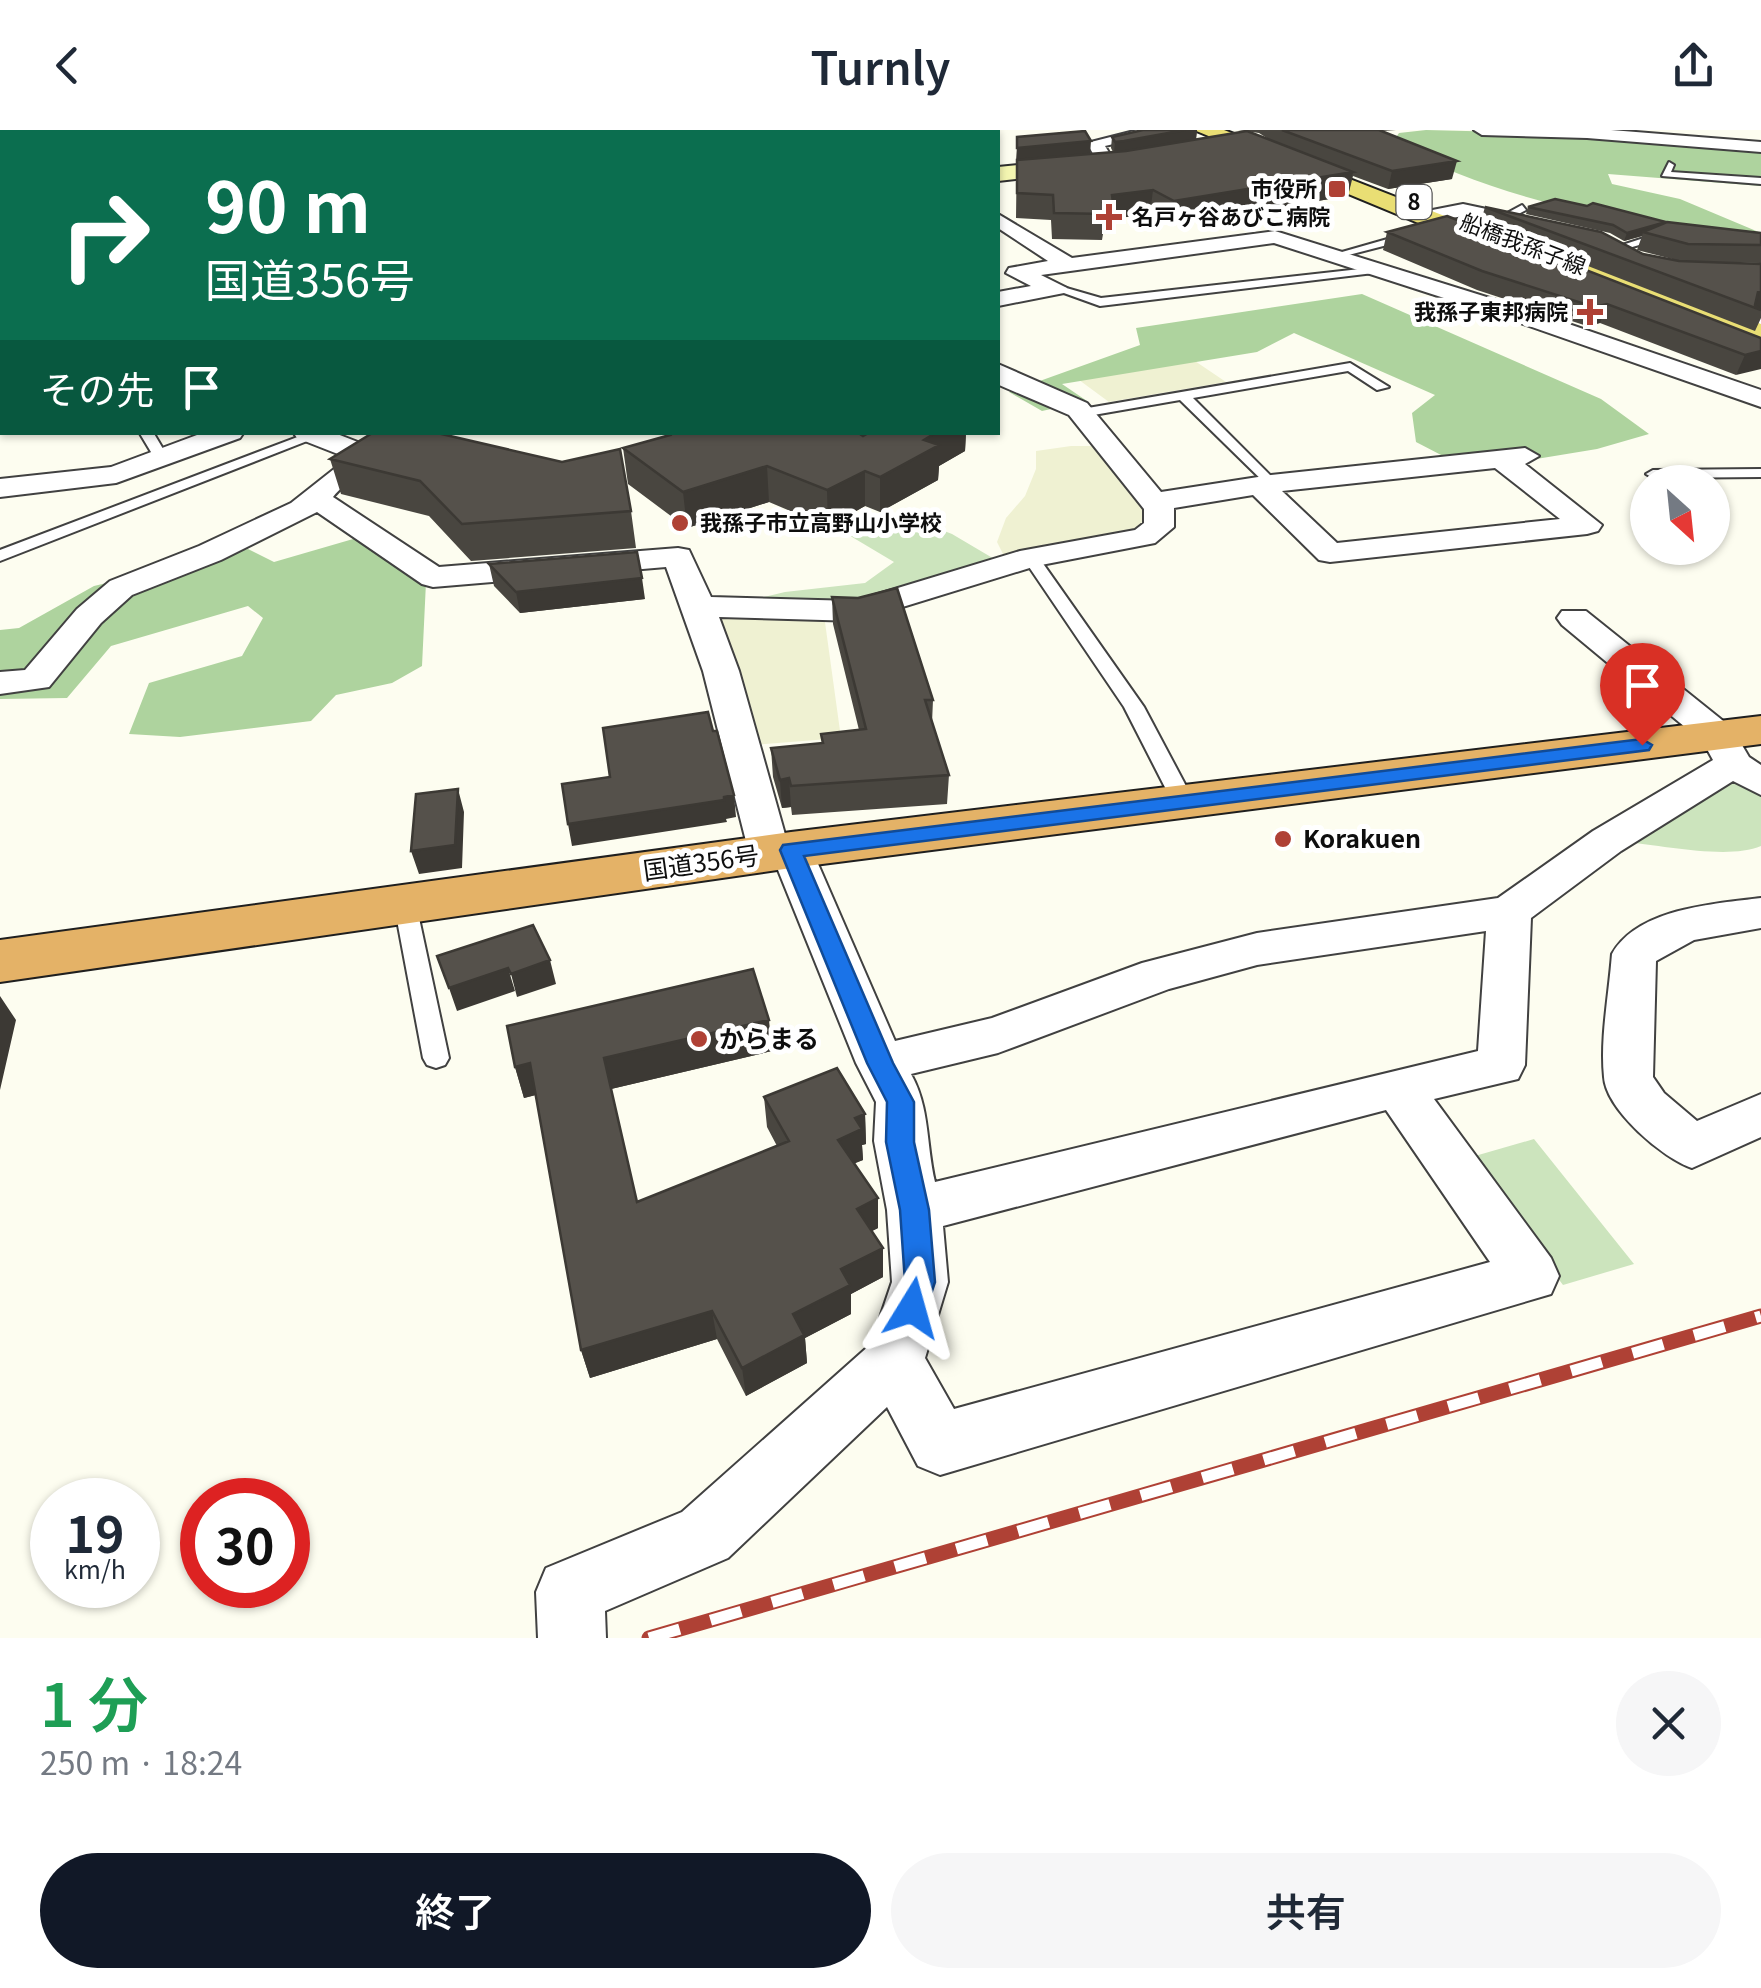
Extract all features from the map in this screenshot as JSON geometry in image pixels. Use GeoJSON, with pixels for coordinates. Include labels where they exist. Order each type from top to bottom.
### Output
{"type":"FeatureCollection","features":[{"type":"Feature","properties":{"kind":"highway","name":"国道356号"},"geometry":{"type":"LineString","coordinates":[[0,961],[780,852],[1184,803],[1744,753]]}},
{"type":"Feature","properties":{"kind":"main road","name":"船橋我孫子線"},"geometry":{"type":"LineString","coordinates":[[1242,138],[1761,348]]}},
{"type":"Feature","properties":{"kind":"main road","name":"船橋我孫子線"},"geometry":{"type":"LineString","coordinates":[[1433,215],[1761,334]]}},
{"type":"Feature","properties":{"kind":"street"},"geometry":{"type":"LineString","coordinates":[[1482,130],[1761,148]]}},
{"type":"Feature","properties":{"kind":"street"},"geometry":{"type":"LineString","coordinates":[[1203,139],[1242,138]]}},
{"type":"Feature","properties":{"kind":"street"},"geometry":{"type":"LineString","coordinates":[[1107,164],[1095,142],[1155,150]]}},
{"type":"Feature","properties":{"kind":"street"},"geometry":{"type":"LineString","coordinates":[[1000,174],[1107,164],[1155,150]]}},
{"type":"Feature","properties":{"kind":"street"},"geometry":{"type":"LineString","coordinates":[[1433,215],[1463,210],[1512,213],[1550,228]]}},
{"type":"Feature","properties":{"kind":"street"},"geometry":{"type":"LineString","coordinates":[[1000,221],[1067,264]]}},
{"type":"Feature","properties":{"kind":"street"},"geometry":{"type":"LineString","coordinates":[[1056,288],[1017,274],[1275,237],[1761,399]]}},
{"type":"Feature","properties":{"kind":"street"},"geometry":{"type":"LineString","coordinates":[[1610,244],[1621,254],[1642,261]]}},
{"type":"Feature","properties":{"kind":"street"},"geometry":{"type":"LineString","coordinates":[[1000,299],[1056,288]]}},
{"type":"Feature","properties":{"kind":"street"},"geometry":{"type":"LineString","coordinates":[[698,606],[784,612],[857,611],[1031,558],[1144,536],[1160,528],[1159,508],[1082,413],[1000,374]]}},
{"type":"Feature","properties":{"kind":"street"},"geometry":{"type":"LineString","coordinates":[[0,488],[116,474],[223,435]]}},
{"type":"Feature","properties":{"kind":"street"},"geometry":{"type":"LineString","coordinates":[[0,682],[36,680],[88,616],[121,588],[210,553],[317,500],[324,487],[371,457],[312,435]]}},
{"type":"Feature","properties":{"kind":"street"},"geometry":{"type":"LineString","coordinates":[[1154,502],[1265,485],[1513,457],[1588,525],[1330,553],[1265,485]]}},
{"type":"Feature","properties":{"kind":"street"},"geometry":{"type":"LineString","coordinates":[[317,500],[433,576],[678,557],[722,672],[780,852],[901,1102],[900,1142],[914,1210],[920,1282],[894,1361],[705,1535],[570,1592],[572,1638]]}},
{"type":"Feature","properties":{"kind":"street"},"geometry":{"type":"LineString","coordinates":[[880,1063],[998,1035],[1158,975],[1257,949],[1509,912],[1607,840],[1744,753],[1574,618]]}},
{"type":"Feature","properties":{"kind":"street"},"geometry":{"type":"LineString","coordinates":[[914,1210],[1398,1087],[1500,1065],[1509,912]]}},
{"type":"Feature","properties":{"kind":"street"},"geometry":{"type":"LineString","coordinates":[[1761,913],[1678,926],[1653,938],[1634,954],[1628,1081],[1646,1106],[1692,1147],[1761,1114]]}},
{"type":"Feature","properties":{"kind":"street"},"geometry":{"type":"LineString","coordinates":[[894,1361],[940,1444],[1531,1276],[1398,1087]]}},
{"type":"Feature","properties":{"kind":"lane"},"geometry":{"type":"LineString","coordinates":[[1669,165],[1665,174],[1761,181]]}},
{"type":"Feature","properties":{"kind":"lane"},"geometry":{"type":"LineString","coordinates":[[1610,244],[1653,238]]}},
{"type":"Feature","properties":{"kind":"lane"},"geometry":{"type":"LineString","coordinates":[[1333,256],[1392,241]]}},
{"type":"Feature","properties":{"kind":"lane"},"geometry":{"type":"LineString","coordinates":[[1056,288],[1100,302],[1378,270]]}},
{"type":"Feature","properties":{"kind":"lane"},"geometry":{"type":"LineString","coordinates":[[1082,413],[1350,367],[1382,387]]}},
{"type":"Feature","properties":{"kind":"lane"},"geometry":{"type":"LineString","coordinates":[[1182,395],[1265,485]]}},
{"type":"Feature","properties":{"kind":"lane"},"geometry":{"type":"LineString","coordinates":[[148,435],[162,459]]}},
{"type":"Feature","properties":{"kind":"lane"},"geometry":{"type":"LineString","coordinates":[[0,556],[306,435]]}},
{"type":"Feature","properties":{"kind":"lane"},"geometry":{"type":"LineString","coordinates":[[1730,473],[1761,473]]}},
{"type":"Feature","properties":{"kind":"lane"},"geometry":{"type":"LineString","coordinates":[[1031,558],[1134,707],[1184,803]]}},
{"type":"Feature","properties":{"kind":"lane"},"geometry":{"type":"LineString","coordinates":[[406,904],[436,1058]]}},
{"type":"Feature","properties":{"kind":"green space"},"geometry":{"type":"Polygon","coordinates":[[[1426,130],[1633,135],[1761,150],[1761,186],[1608,174],[1612,184],[1680,199],[1761,233],[1761,251],[1525,197],[1479,182],[1392,143],[1399,133],[1426,130]]]}},
{"type":"Feature","properties":{"kind":"green space"},"geometry":{"type":"Polygon","coordinates":[[[1362,294],[1601,399],[1649,434],[1597,449],[1470,470],[1416,442],[1412,413],[1435,395],[1294,333],[1257,352],[1062,384],[1087,401],[1042,411],[1009,392],[1140,345],[1136,328],[1362,294]]]}},
{"type":"Feature","properties":{"kind":"green space"},"geometry":{"type":"Polygon","coordinates":[[[1189,357],[1226,382],[1109,402],[1075,377],[1189,357]]]}},
{"type":"Feature","properties":{"kind":"green space"},"geometry":{"type":"Polygon","coordinates":[[[1103,446],[1153,508],[1141,533],[1005,558],[997,542],[1006,518],[1025,496],[1036,469],[1036,451],[1103,446]]]}},
{"type":"Feature","properties":{"kind":"green space"},"geometry":{"type":"Polygon","coordinates":[[[903,515],[952,534],[996,560],[861,606],[735,604],[785,592],[865,583],[894,562],[847,534],[863,520],[903,515]]]}},
{"type":"Feature","properties":{"kind":"green space"},"geometry":{"type":"Polygon","coordinates":[[[360,537],[426,582],[422,666],[392,683],[336,695],[311,721],[180,737],[129,734],[149,683],[242,656],[263,618],[248,606],[111,646],[67,698],[0,699],[0,630],[19,628],[94,586],[248,549],[274,562],[360,537]]]}},
{"type":"Feature","properties":{"kind":"green space"},"geometry":{"type":"Polygon","coordinates":[[[712,613],[824,615],[841,738],[754,745],[712,613]]]}},
{"type":"Feature","properties":{"kind":"green space"},"geometry":{"type":"Polygon","coordinates":[[[1724,782],[1743,783],[1761,793],[1761,846],[1713,852],[1625,842],[1724,782]]]}},
{"type":"Feature","properties":{"kind":"green space"},"geometry":{"type":"Polygon","coordinates":[[[1534,1139],[1634,1264],[1563,1285],[1468,1158],[1534,1139]]]}},
{"type":"Feature","properties":{"kind":"building"},"geometry":{"type":"Polygon","coordinates":[[[1143,130],[1185,130],[1115,142],[1112,137],[1143,130]]]}},
{"type":"Feature","properties":{"kind":"building"},"geometry":{"type":"Polygon","coordinates":[[[1282,130],[1379,130],[1457,161],[1392,171],[1282,130]]]}},
{"type":"Feature","properties":{"kind":"building"},"geometry":{"type":"Polygon","coordinates":[[[1085,131],[1091,141],[1017,148],[1017,137],[1085,131]]]}},
{"type":"Feature","properties":{"kind":"building"},"geometry":{"type":"Polygon","coordinates":[[[1247,131],[1353,172],[1174,201],[1153,190],[1112,195],[1113,202],[1103,203],[1105,214],[1054,213],[1053,195],[1017,193],[1017,160],[1126,151],[1247,131]]]}},
{"type":"Feature","properties":{"kind":"building"},"geometry":{"type":"Polygon","coordinates":[[[1555,199],[1587,206],[1593,203],[1666,222],[1627,233],[1613,225],[1528,207],[1555,199]]]}},
{"type":"Feature","properties":{"kind":"building"},"geometry":{"type":"Polygon","coordinates":[[[1485,207],[1601,232],[1643,254],[1679,261],[1761,264],[1761,291],[1755,305],[1761,310],[1485,207]]]}},
{"type":"Feature","properties":{"kind":"building"},"geometry":{"type":"Polygon","coordinates":[[[1447,216],[1761,338],[1761,351],[1745,355],[1607,304],[1594,307],[1482,271],[1387,232],[1447,216]]]}},
{"type":"Feature","properties":{"kind":"building"},"geometry":{"type":"Polygon","coordinates":[[[1667,222],[1761,233],[1761,245],[1688,244],[1643,232],[1667,222]]]}},
{"type":"Feature","properties":{"kind":"building"},"geometry":{"type":"Polygon","coordinates":[[[369,435],[446,435],[562,462],[620,449],[631,511],[462,524],[420,481],[330,459],[369,435]]]}},
{"type":"Feature","properties":{"kind":"building"},"geometry":{"type":"Polygon","coordinates":[[[670,435],[932,435],[924,440],[939,445],[880,477],[865,471],[827,490],[767,466],[683,492],[623,448],[670,435]]]}},
{"type":"Feature","properties":{"kind":"building"},"geometry":{"type":"Polygon","coordinates":[[[637,552],[642,578],[516,592],[489,564],[637,552]]]}},
{"type":"Feature","properties":{"kind":"building"},"geometry":{"type":"Polygon","coordinates":[[[897,588],[933,700],[925,700],[949,775],[791,786],[789,778],[780,780],[771,748],[823,743],[821,734],[866,729],[832,597],[858,598],[897,588]]]}},
{"type":"Feature","properties":{"kind":"building"},"geometry":{"type":"Polygon","coordinates":[[[708,712],[734,795],[724,800],[568,824],[562,784],[610,777],[603,728],[708,712]]]}},
{"type":"Feature","properties":{"kind":"building"},"geometry":{"type":"Polygon","coordinates":[[[458,789],[455,845],[411,851],[416,794],[458,789]]]}},
{"type":"Feature","properties":{"kind":"building"},"geometry":{"type":"Polygon","coordinates":[[[533,925],[550,960],[511,974],[508,968],[449,988],[437,956],[533,925]]]}},
{"type":"Feature","properties":{"kind":"building"},"geometry":{"type":"Polygon","coordinates":[[[753,969],[769,1020],[604,1058],[637,1202],[789,1141],[764,1097],[837,1068],[865,1114],[855,1118],[862,1129],[838,1140],[878,1198],[857,1209],[883,1248],[841,1269],[850,1285],[793,1314],[804,1335],[742,1368],[712,1311],[581,1350],[530,1063],[515,1067],[507,1026],[753,969]]]}},
{"type":"Feature","properties":{"kind":"railway"},"geometry":{"type":"LineString","coordinates":[[649,1638],[1761,1316]]}},
{"type":"Feature","properties":{"kind":"place","name":"市役所"},"geometry":{"type":"Point","coordinates":[1337,189]}},
{"type":"Feature","properties":{"kind":"place","name":"名戸ヶ谷あびこ病院"},"geometry":{"type":"Point","coordinates":[1109,217]}},
{"type":"Feature","properties":{"kind":"place","name":"我孫子東邦病院"},"geometry":{"type":"Point","coordinates":[1590,312]}},
{"type":"Feature","properties":{"kind":"place","name":"我孫子市立高野山小学校"},"geometry":{"type":"Point","coordinates":[680,523]}},
{"type":"Feature","properties":{"kind":"place","name":"Korakuen"},"geometry":{"type":"Point","coordinates":[1283,839]}},
{"type":"Feature","properties":{"kind":"place","name":"からまる"},"geometry":{"type":"Point","coordinates":[699,1039]}},
{"type":"Feature","properties":{"kind":"route"},"geometry":{"type":"LineString","coordinates":[[912,1308],[920,1282],[914,1210],[900,1142],[901,1102],[880,1063],[791,850],[1642,745]]}}]}
